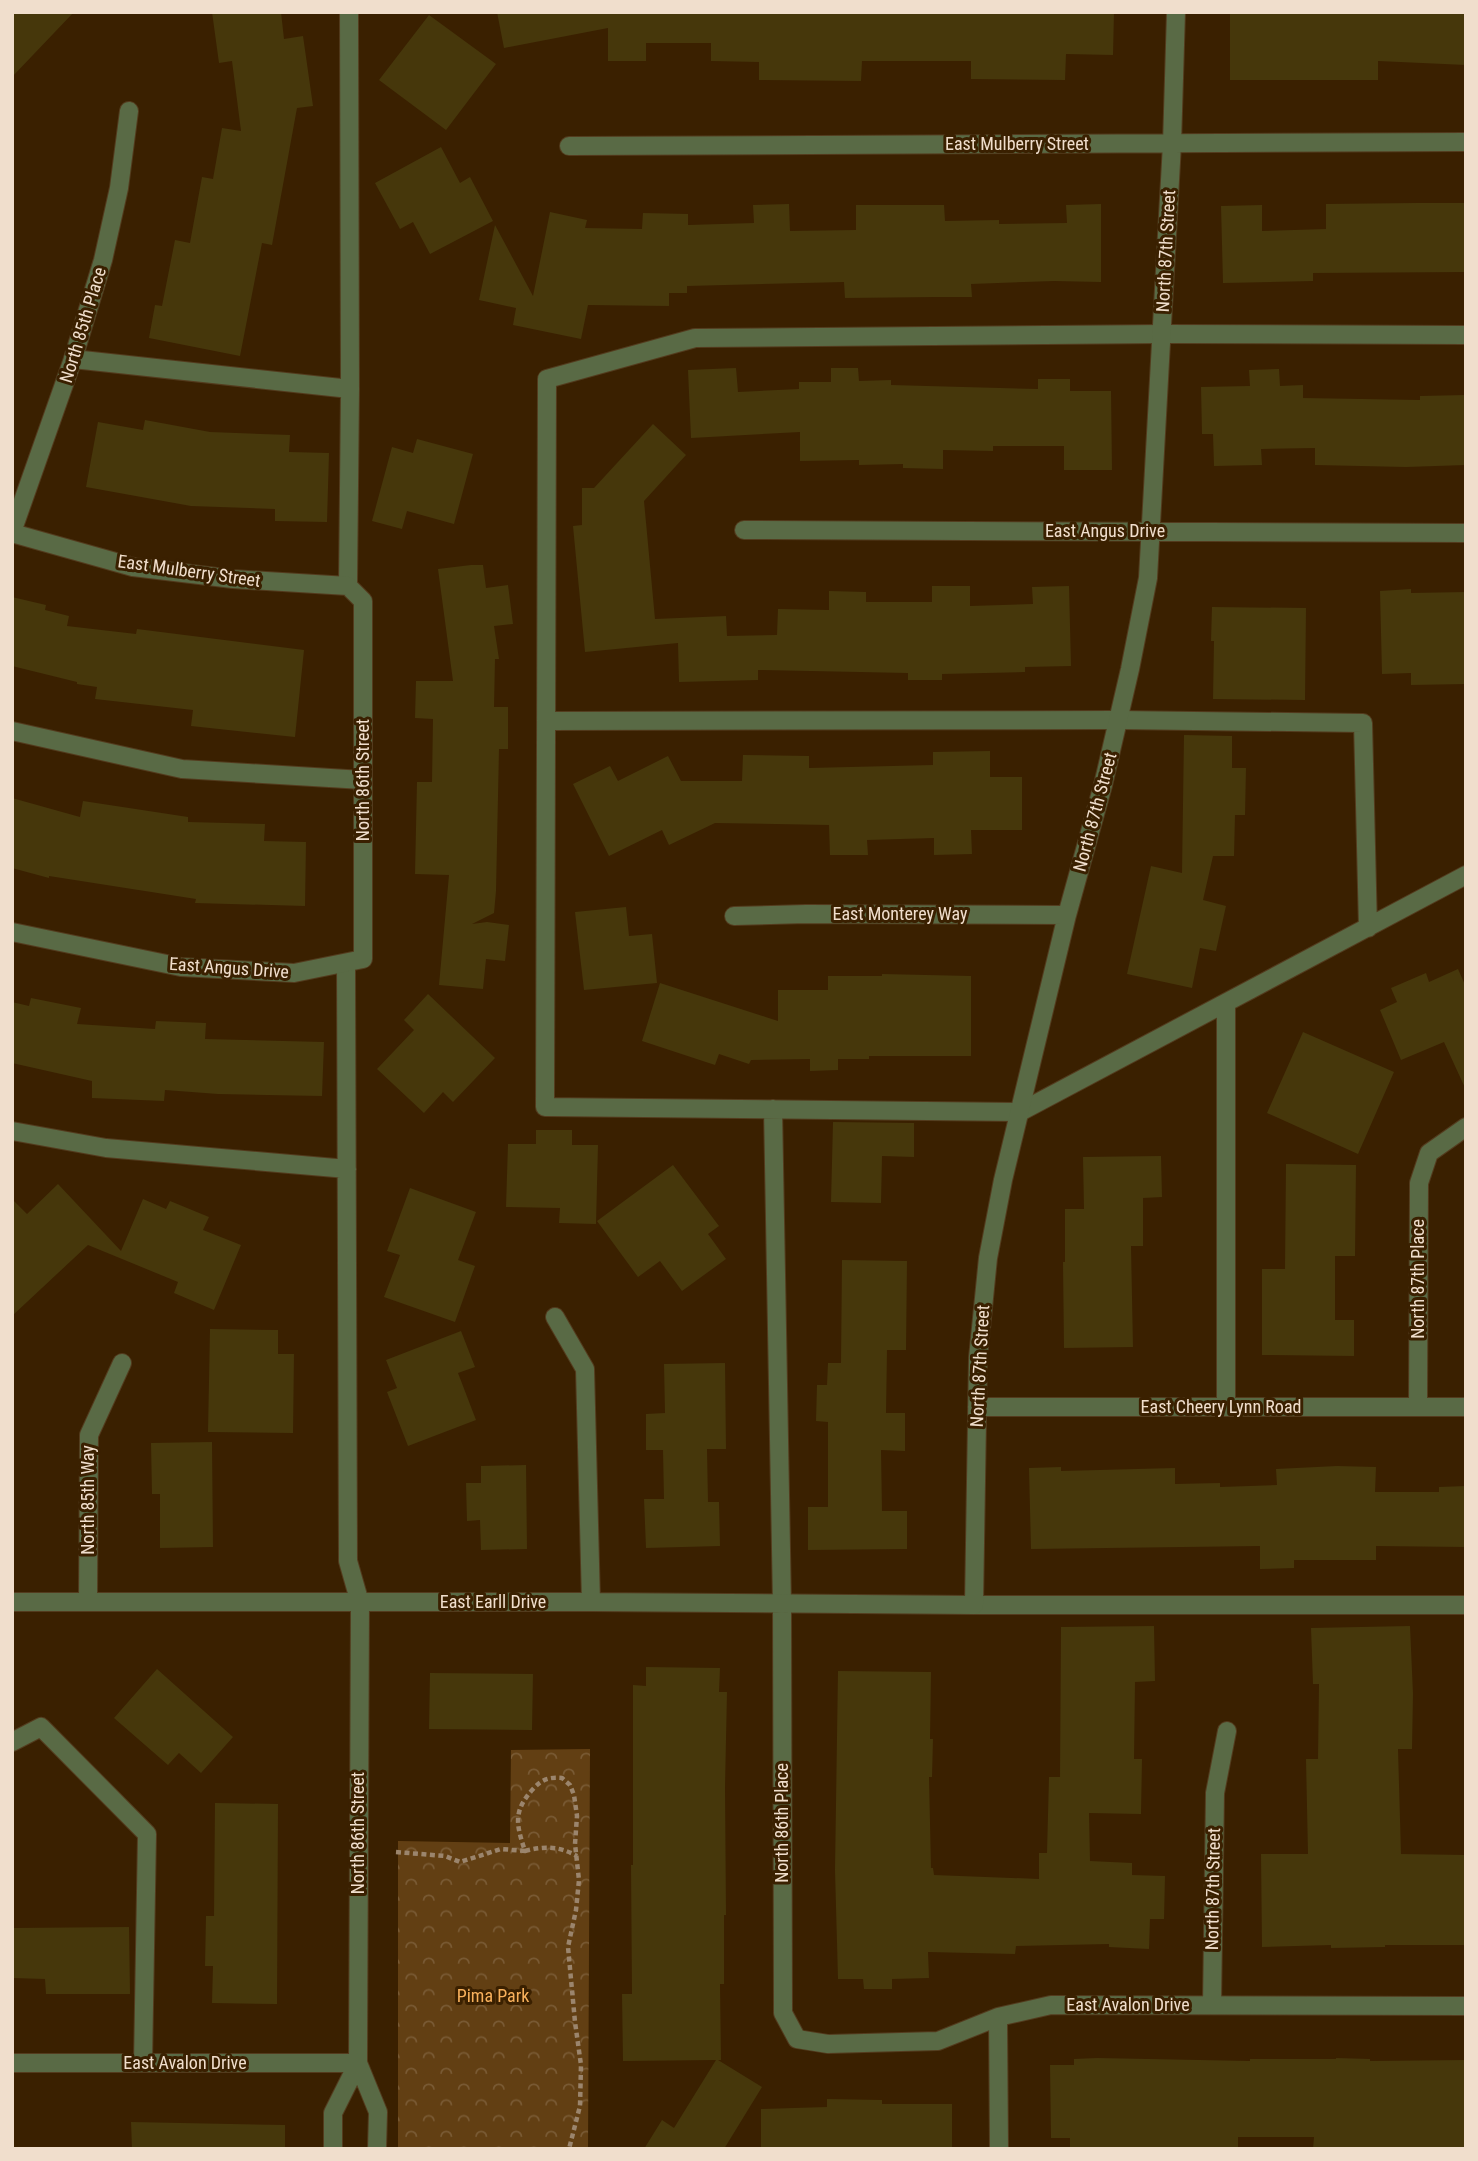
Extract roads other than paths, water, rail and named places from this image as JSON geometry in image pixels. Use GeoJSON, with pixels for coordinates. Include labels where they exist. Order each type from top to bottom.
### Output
{"type":"FeatureCollection","features":[{"type":"Feature","properties":{"kind":"street"},"geometry":{"type":"LineString","coordinates":[[348,586],[349,12]]}},
{"type":"Feature","properties":{"kind":"street","name":"North 87th Street"},"geometry":{"type":"LineString","coordinates":[[974,1605],[978,1358],[988,1258],[1003,1181],[1067,915],[1103,785],[1148,578],[1172,144],[1176,12]]}},
{"type":"Feature","properties":{"kind":"street","name":"North 85th Place"},"geometry":{"type":"LineString","coordinates":[[12,533],[73,359],[103,260],[119,188],[129,111]]}},
{"type":"Feature","properties":{"kind":"street","name":"East Mulberry Street"},"geometry":{"type":"LineString","coordinates":[[569,146],[1466,142]]}},
{"type":"Feature","properties":{"kind":"street"},"geometry":{"type":"LineString","coordinates":[[1466,335],[1162,334],[695,338],[547,379],[545,1107],[1020,1112],[1466,875]]}},
{"type":"Feature","properties":{"kind":"street"},"geometry":{"type":"LineString","coordinates":[[73,359],[350,389]]}},
{"type":"Feature","properties":{"kind":"street","name":"East Angus Drive"},"geometry":{"type":"LineString","coordinates":[[744,530],[1466,533]]}},
{"type":"Feature","properties":{"kind":"street","name":"East Mulberry Street"},"geometry":{"type":"LineString","coordinates":[[12,533],[133,567],[233,579],[348,586]]}},
{"type":"Feature","properties":{"kind":"street","name":"North 86th Street"},"geometry":{"type":"LineString","coordinates":[[348,586],[363,601],[363,780],[347,1169],[348,1562],[360,1603],[358,2063],[378,2112],[377,2149]]}},
{"type":"Feature","properties":{"kind":"street"},"geometry":{"type":"LineString","coordinates":[[546,721],[1118,720],[1363,723],[1368,928]]}},
{"type":"Feature","properties":{"kind":"street"},"geometry":{"type":"LineString","coordinates":[[12,731],[182,769],[363,780]]}},
{"type":"Feature","properties":{"kind":"street","name":"East Monterey Way"},"geometry":{"type":"LineString","coordinates":[[734,916],[1067,915]]}},
{"type":"Feature","properties":{"kind":"street","name":"East Angus Drive"},"geometry":{"type":"LineString","coordinates":[[12,932],[181,967],[295,973],[354,961]]}},
{"type":"Feature","properties":{"kind":"street"},"geometry":{"type":"LineString","coordinates":[[1226,1004],[1226,1407]]}},
{"type":"Feature","properties":{"kind":"street","name":"North 86th Place"},"geometry":{"type":"LineString","coordinates":[[773,1109],[782,1604],[783,2013],[797,2039]]}},
{"type":"Feature","properties":{"kind":"street","name":"North 87th Place"},"geometry":{"type":"LineString","coordinates":[[1418,1407],[1419,1183],[1429,1153],[1466,1127]]}},
{"type":"Feature","properties":{"kind":"street"},"geometry":{"type":"LineString","coordinates":[[12,1131],[106,1148],[347,1169]]}},
{"type":"Feature","properties":{"kind":"street"},"geometry":{"type":"LineString","coordinates":[[555,1317],[585,1369],[591,1602]]}},
{"type":"Feature","properties":{"kind":"street","name":"North 85th Way"},"geometry":{"type":"LineString","coordinates":[[88,1602],[89,1435],[122,1363]]}},
{"type":"Feature","properties":{"kind":"street","name":"East Cheery Lynn Road"},"geometry":{"type":"LineString","coordinates":[[977,1407],[1466,1407]]}},
{"type":"Feature","properties":{"kind":"street","name":"East Earll Drive"},"geometry":{"type":"LineString","coordinates":[[12,1602],[1466,1605]]}},
{"type":"Feature","properties":{"kind":"street"},"geometry":{"type":"LineString","coordinates":[[12,1742],[41,1727],[147,1834],[143,2063]]}},
{"type":"Feature","properties":{"kind":"street","name":"North 87th Street"},"geometry":{"type":"LineString","coordinates":[[1212,2005],[1215,1793],[1227,1731]]}},
{"type":"Feature","properties":{"kind":"street","name":"East Avalon Drive"},"geometry":{"type":"LineString","coordinates":[[797,2039],[828,2044],[938,2041],[998,2017],[1051,2005],[1466,2006]]}},
{"type":"Feature","properties":{"kind":"street"},"geometry":{"type":"LineString","coordinates":[[998,2017],[999,2149]]}},
{"type":"Feature","properties":{"kind":"street","name":"East Avalon Drive"},"geometry":{"type":"LineString","coordinates":[[12,2063],[358,2063]]}},
{"type":"Feature","properties":{"kind":"street","name":"North 86th Street"},"geometry":{"type":"LineString","coordinates":[[333,2149],[333,2113],[358,2063]]}},
{"type":"Feature","properties":{"kind":"park label","name":"Pima Park"},"geometry":{"type":"Point","coordinates":[493,1996]}}]}
